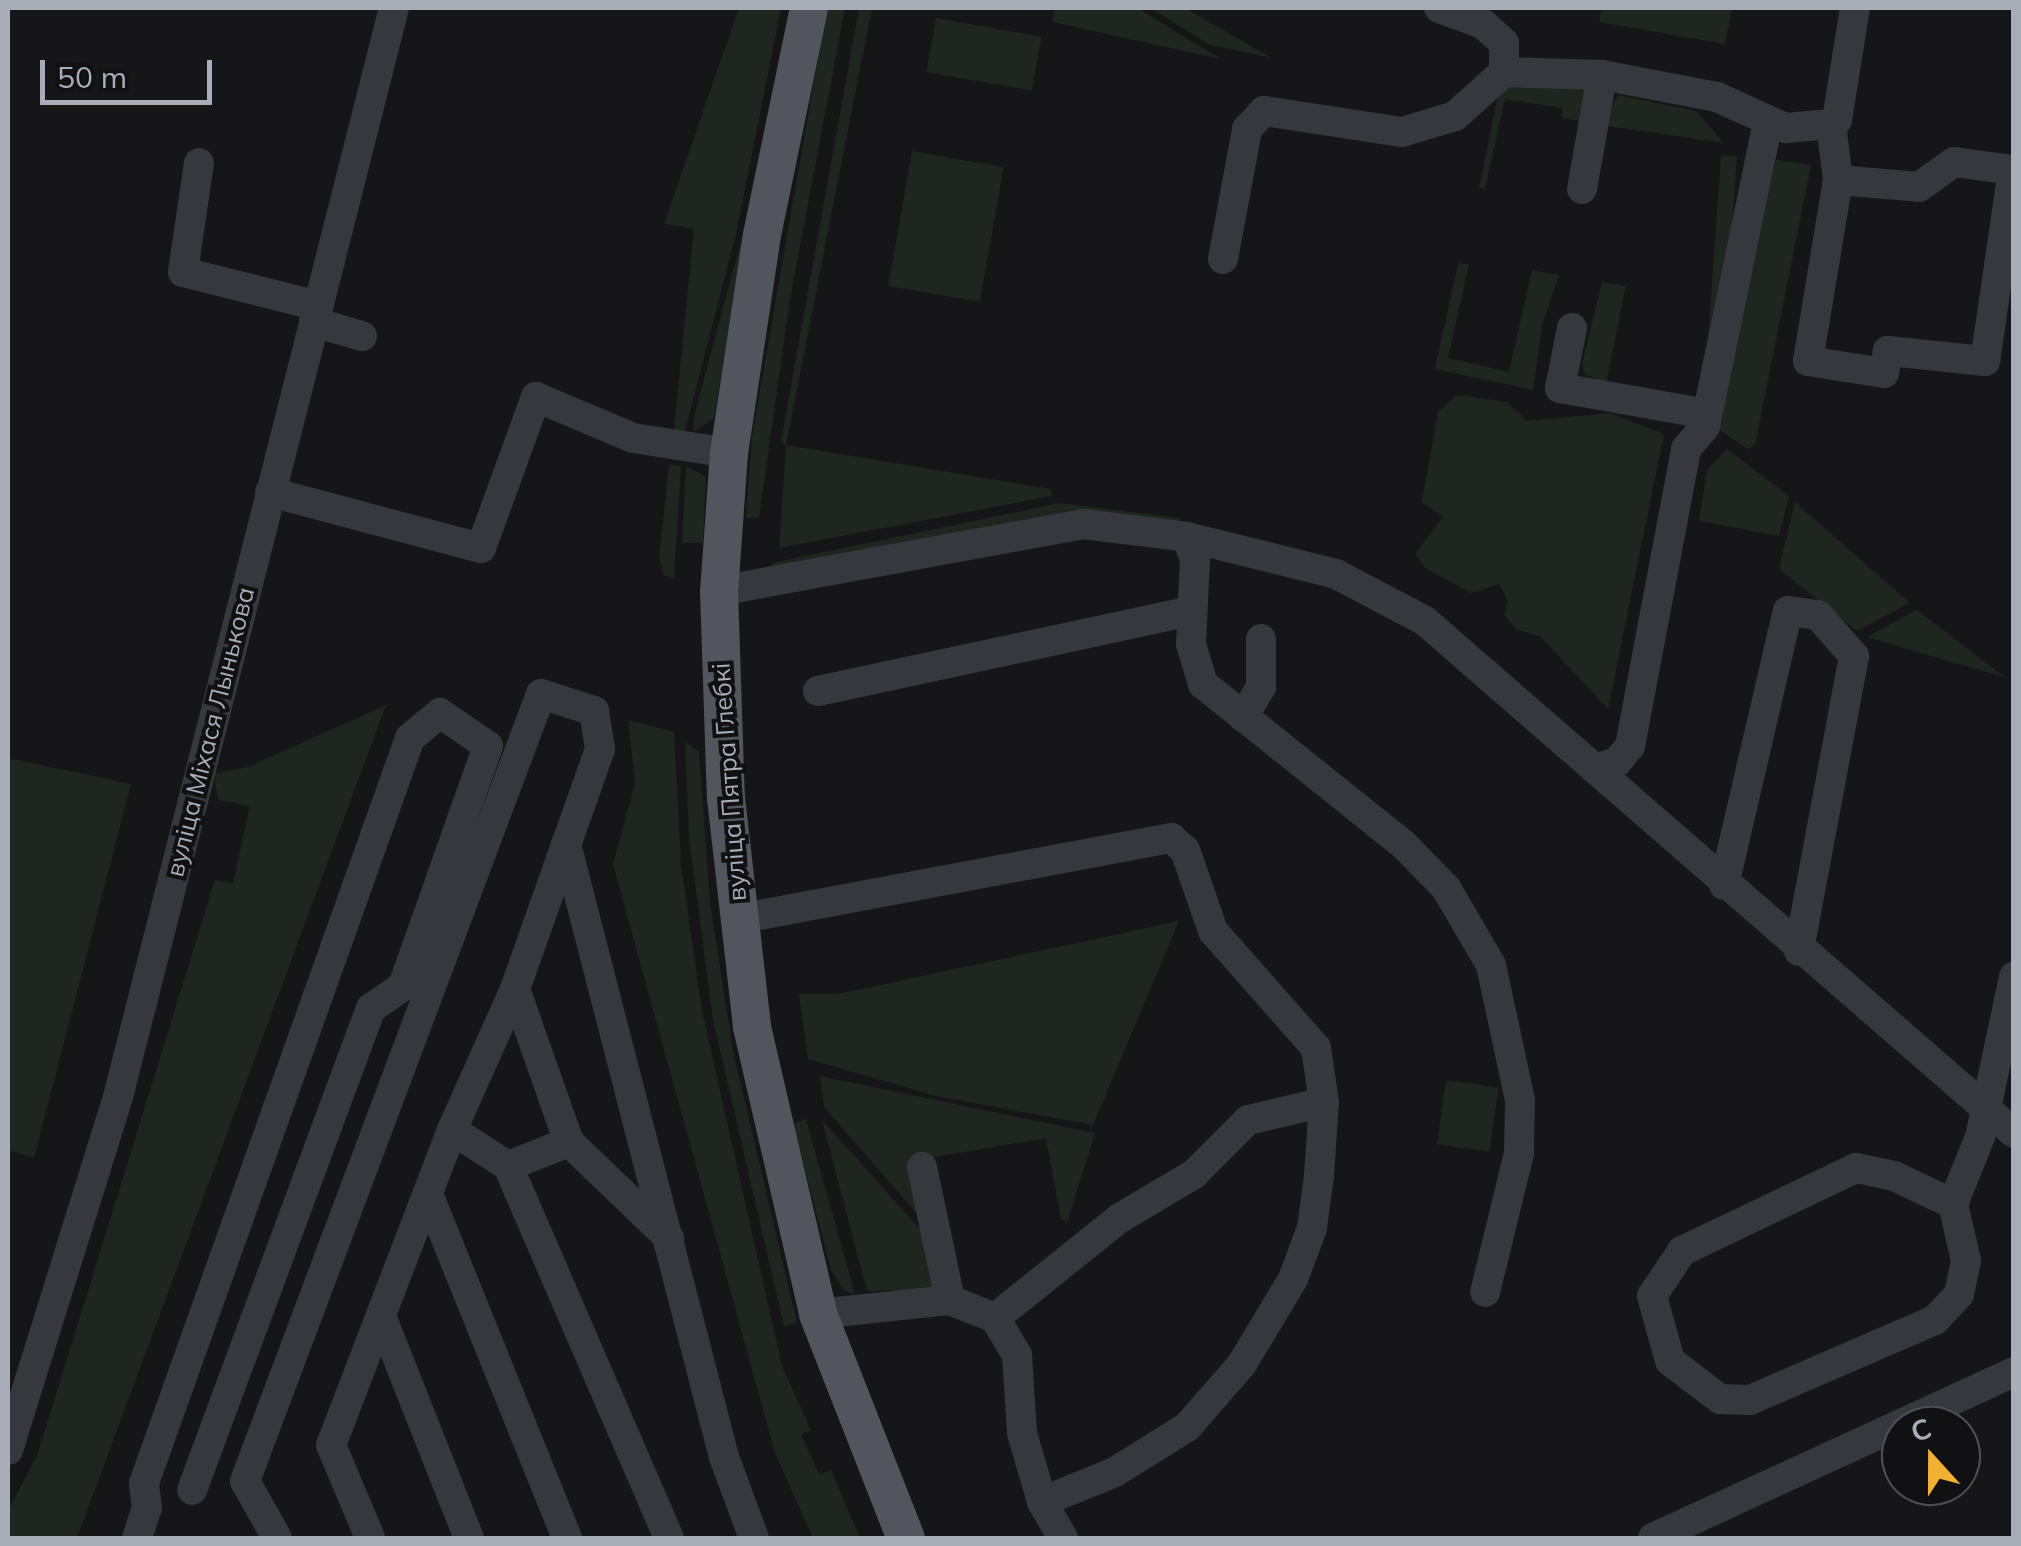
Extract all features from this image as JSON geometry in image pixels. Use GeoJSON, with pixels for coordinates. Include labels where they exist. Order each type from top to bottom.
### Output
{"type":"FeatureCollection","features":[{"type":"Feature","properties":{"kind":"main road","name":"вуліца Пятра Глебкі"},"geometry":{"type":"LineString","coordinates":[[808,8],[762,235],[729,453],[719,591],[726,798],[738,918],[762,1085],[818,1314],[906,1538]]}},
{"type":"Feature","properties":{"kind":"street","name":"вуліца Міхася Лынькова"},"geometry":{"type":"LineString","coordinates":[[8,1450],[119,1093],[394,8]]}},
{"type":"Feature","properties":{"kind":"street"},"geometry":{"type":"LineString","coordinates":[[1440,8],[1484,24],[1504,43],[1504,72]]}},
{"type":"Feature","properties":{"kind":"street"},"geometry":{"type":"LineString","coordinates":[[1223,259],[1247,129],[1264,111],[1402,132],[1455,116],[1504,72],[1602,74],[1717,98],[1768,124],[1831,124],[1838,120],[1854,8]]}},
{"type":"Feature","properties":{"kind":"street"},"geometry":{"type":"LineString","coordinates":[[1582,190],[1602,74]]}},
{"type":"Feature","properties":{"kind":"street"},"geometry":{"type":"LineString","coordinates":[[1595,769],[1616,762],[1630,746],[1686,449],[1707,414],[1768,124]]}},
{"type":"Feature","properties":{"kind":"street"},"geometry":{"type":"LineString","coordinates":[[1831,124],[1838,180],[1808,361],[1884,373],[1888,351],[1985,361],[2013,170],[1954,162],[1919,187],[1838,180]]}},
{"type":"Feature","properties":{"kind":"street"},"geometry":{"type":"LineString","coordinates":[[199,163],[183,272],[316,314],[362,336]]}},
{"type":"Feature","properties":{"kind":"street"},"geometry":{"type":"LineString","coordinates":[[1572,328],[1560,388],[1707,414]]}},
{"type":"Feature","properties":{"kind":"street"},"geometry":{"type":"LineString","coordinates":[[270,492],[481,548],[536,397],[633,438],[729,453]]}},
{"type":"Feature","properties":{"kind":"street"},"geometry":{"type":"LineString","coordinates":[[719,591],[1050,526],[1187,537],[1336,574],[1425,621],[1981,1110],[2014,1133]]}},
{"type":"Feature","properties":{"kind":"street"},"geometry":{"type":"LineString","coordinates":[[1187,537],[1195,560],[1190,644],[1204,684],[1403,844],[1446,888],[1491,965],[1520,1100],[1519,1153],[1485,1292]]}},
{"type":"Feature","properties":{"kind":"street"},"geometry":{"type":"LineString","coordinates":[[818,691],[1192,611]]}},
{"type":"Feature","properties":{"kind":"street"},"geometry":{"type":"LineString","coordinates":[[1724,885],[1788,612],[1818,615],[1854,656],[1799,951]]}},
{"type":"Feature","properties":{"kind":"street"},"geometry":{"type":"LineString","coordinates":[[1243,717],[1261,687],[1261,639]]}},
{"type":"Feature","properties":{"kind":"street"},"geometry":{"type":"LineString","coordinates":[[277,1538],[245,1480],[541,694],[594,710],[600,749],[515,989],[452,1130],[383,1322],[331,1446],[370,1538]]}},
{"type":"Feature","properties":{"kind":"street"},"geometry":{"type":"LineString","coordinates":[[137,1538],[148,1508],[144,1483],[410,738],[440,713],[488,746],[403,986],[371,1008],[192,1490]]}},
{"type":"Feature","properties":{"kind":"street"},"geometry":{"type":"LineString","coordinates":[[738,918],[1171,838],[1184,850],[1213,931],[1316,1048],[1324,1102],[1312,1228],[1293,1279],[1242,1364],[1187,1428],[1115,1472],[1042,1502]]}},
{"type":"Feature","properties":{"kind":"street"},"geometry":{"type":"LineString","coordinates":[[566,844],[724,1457],[754,1538]]}},
{"type":"Feature","properties":{"kind":"street"},"geometry":{"type":"LineString","coordinates":[[1953,1204],[1894,1176],[1856,1168],[1682,1251],[1652,1296],[1670,1361],[1720,1399],[1750,1400],[1935,1320],[1960,1294],[1966,1261],[1953,1204],[1980,1137],[1981,1110],[2014,977]]}},
{"type":"Feature","properties":{"kind":"street"},"geometry":{"type":"LineString","coordinates":[[515,989],[570,1142],[668,1238]]}},
{"type":"Feature","properties":{"kind":"street"},"geometry":{"type":"LineString","coordinates":[[995,1318],[1120,1218],[1194,1174],[1248,1120],[1324,1102]]}},
{"type":"Feature","properties":{"kind":"street"},"geometry":{"type":"LineString","coordinates":[[452,1130],[508,1166],[668,1538]]}},
{"type":"Feature","properties":{"kind":"street"},"geometry":{"type":"LineString","coordinates":[[508,1166],[570,1142]]}},
{"type":"Feature","properties":{"kind":"street"},"geometry":{"type":"LineString","coordinates":[[922,1167],[950,1300]]}},
{"type":"Feature","properties":{"kind":"street"},"geometry":{"type":"LineString","coordinates":[[428,1194],[567,1538]]}},
{"type":"Feature","properties":{"kind":"street"},"geometry":{"type":"LineString","coordinates":[[818,1314],[950,1300],[995,1318],[1017,1356],[1022,1434],[1042,1502],[1064,1538]]}},
{"type":"Feature","properties":{"kind":"street"},"geometry":{"type":"LineString","coordinates":[[383,1322],[470,1538]]}},
{"type":"Feature","properties":{"kind":"street"},"geometry":{"type":"LineString","coordinates":[[1653,1538],[2014,1372]]}},
{"type":"Feature","properties":{"kind":"shaded area"},"geometry":{"type":"Polygon","coordinates":[[[739,8],[781,8],[736,234],[685,431],[674,430],[694,229],[664,224],[739,8]]]}},
{"type":"Feature","properties":{"kind":"shaded area"},"geometry":{"type":"Polygon","coordinates":[[[827,8],[845,8],[790,299],[759,518],[746,518],[752,436],[827,8]]]}},
{"type":"Feature","properties":{"kind":"shaded area"},"geometry":{"type":"Polygon","coordinates":[[[859,8],[872,8],[786,445],[1051,489],[1052,496],[779,548],[786,446],[781,441],[859,8]]]}},
{"type":"Feature","properties":{"kind":"shaded area"},"geometry":{"type":"Polygon","coordinates":[[[1055,8],[1137,8],[1221,59],[1052,22],[1055,8]]]}},
{"type":"Feature","properties":{"kind":"shaded area"},"geometry":{"type":"Polygon","coordinates":[[[1150,8],[1185,8],[1272,58],[1210,45],[1150,8]]]}},
{"type":"Feature","properties":{"kind":"shaded area"},"geometry":{"type":"Polygon","coordinates":[[[1602,8],[1732,8],[1725,44],[1599,22],[1602,8]]]}},
{"type":"Feature","properties":{"kind":"shaded area"},"geometry":{"type":"Polygon","coordinates":[[[936,18],[1041,37],[1032,91],[926,72],[936,18]]]}},
{"type":"Feature","properties":{"kind":"shaded area"},"geometry":{"type":"Polygon","coordinates":[[[1512,85],[1583,89],[1589,94],[1588,122],[1562,118],[1562,108],[1505,99],[1485,189],[1479,188],[1499,90],[1512,85]]]}},
{"type":"Feature","properties":{"kind":"shaded area"},"geometry":{"type":"Polygon","coordinates":[[[1618,95],[1696,111],[1724,143],[1600,125],[1618,95]]]}},
{"type":"Feature","properties":{"kind":"shaded area"},"geometry":{"type":"Polygon","coordinates":[[[912,151],[1004,167],[980,302],[888,286],[912,151]]]}},
{"type":"Feature","properties":{"kind":"shaded area"},"geometry":{"type":"Polygon","coordinates":[[[1721,155],[1737,156],[1720,399],[1704,397],[1721,155]]]}},
{"type":"Feature","properties":{"kind":"shaded area"},"geometry":{"type":"Polygon","coordinates":[[[1776,160],[1811,165],[1755,445],[1748,449],[1718,429],[1776,160]]]}},
{"type":"Feature","properties":{"kind":"shaded area"},"geometry":{"type":"Polygon","coordinates":[[[749,211],[714,418],[693,432],[694,416],[749,211]]]}},
{"type":"Feature","properties":{"kind":"shaded area"},"geometry":{"type":"Polygon","coordinates":[[[1458,263],[1469,264],[1448,358],[1509,372],[1532,270],[1559,275],[1542,326],[1533,390],[1435,369],[1458,263]]]}},
{"type":"Feature","properties":{"kind":"shaded area"},"geometry":{"type":"Polygon","coordinates":[[[1602,282],[1626,286],[1606,383],[1585,374],[1582,364],[1602,282]]]}},
{"type":"Feature","properties":{"kind":"shaded area"},"geometry":{"type":"Polygon","coordinates":[[[1457,395],[1507,402],[1527,421],[1610,413],[1664,434],[1608,709],[1540,636],[1517,630],[1504,615],[1508,602],[1499,584],[1471,593],[1425,568],[1415,554],[1443,517],[1422,502],[1438,412],[1457,395]]]}},
{"type":"Feature","properties":{"kind":"shaded area"},"geometry":{"type":"Polygon","coordinates":[[[1727,449],[1789,496],[1779,536],[1699,521],[1707,470],[1727,449]]]}},
{"type":"Feature","properties":{"kind":"shaded area"},"geometry":{"type":"Polygon","coordinates":[[[669,464],[681,466],[674,577],[664,576],[659,558],[669,464]]]}},
{"type":"Feature","properties":{"kind":"shaded area"},"geometry":{"type":"Polygon","coordinates":[[[686,466],[706,477],[703,543],[682,543],[686,466]]]}},
{"type":"Feature","properties":{"kind":"shaded area"},"geometry":{"type":"Polygon","coordinates":[[[1795,502],[1910,603],[1857,631],[1779,569],[1795,502]]]}},
{"type":"Feature","properties":{"kind":"shaded area"},"geometry":{"type":"Polygon","coordinates":[[[1060,503],[1180,518],[1179,529],[775,572],[771,563],[1060,503]]]}},
{"type":"Feature","properties":{"kind":"shaded area"},"geometry":{"type":"Polygon","coordinates":[[[1917,610],[2006,678],[1867,637],[1917,610]]]}},
{"type":"Feature","properties":{"kind":"shaded area"},"geometry":{"type":"Polygon","coordinates":[[[386,705],[77,1538],[8,1538],[8,1510],[37,1456],[215,880],[233,883],[250,806],[218,800],[214,774],[248,767],[386,705]]]}},
{"type":"Feature","properties":{"kind":"shaded area"},"geometry":{"type":"Polygon","coordinates":[[[628,720],[674,732],[681,864],[702,1011],[782,1366],[811,1430],[801,1435],[819,1474],[831,1470],[860,1538],[813,1538],[775,1453],[613,864],[635,783],[628,720]]]}},
{"type":"Feature","properties":{"kind":"shaded area"},"geometry":{"type":"Polygon","coordinates":[[[685,741],[699,752],[710,902],[733,1051],[797,1323],[784,1326],[713,1020],[689,837],[685,741]]]}},
{"type":"Feature","properties":{"kind":"shaded area"},"geometry":{"type":"Polygon","coordinates":[[[8,758],[131,784],[34,1158],[8,1150],[8,758]]]}},
{"type":"Feature","properties":{"kind":"shaded area"},"geometry":{"type":"Polygon","coordinates":[[[1179,921],[1093,1125],[936,1096],[808,1059],[799,994],[838,994],[1179,921]]]}},
{"type":"Feature","properties":{"kind":"shaded area"},"geometry":{"type":"Polygon","coordinates":[[[820,1076],[1095,1133],[1067,1223],[1061,1219],[1046,1138],[918,1160],[933,1232],[824,1107],[820,1076]]]}},
{"type":"Feature","properties":{"kind":"shaded area"},"geometry":{"type":"Polygon","coordinates":[[[1446,1080],[1498,1087],[1489,1152],[1437,1144],[1446,1080]]]}},
{"type":"Feature","properties":{"kind":"shaded area"},"geometry":{"type":"Polygon","coordinates":[[[806,1119],[855,1294],[844,1290],[831,1270],[795,1131],[795,1123],[806,1119]]]}},
{"type":"Feature","properties":{"kind":"shaded area"},"geometry":{"type":"Polygon","coordinates":[[[822,1120],[940,1251],[939,1278],[930,1290],[867,1291],[822,1120]]]}}]}
